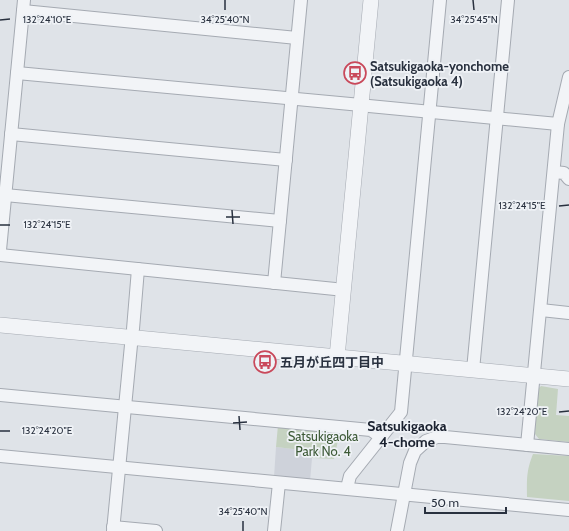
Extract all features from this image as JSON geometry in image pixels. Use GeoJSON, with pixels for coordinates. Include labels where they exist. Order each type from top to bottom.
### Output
{"type":"FeatureCollection","features":[{"type":"Feature","properties":{"kind":"street"},"geometry":{"type":"LineString","coordinates":[[274,283],[301,0]]}},
{"type":"Feature","properties":{"kind":"street"},"geometry":{"type":"LineString","coordinates":[[337,357],[365,106],[371,0]]}},
{"type":"Feature","properties":{"kind":"street"},"geometry":{"type":"LineString","coordinates":[[347,488],[350,476],[401,412],[440,0]]}},
{"type":"Feature","properties":{"kind":"street"},"geometry":{"type":"LineString","coordinates":[[473,370],[508,0]]}},
{"type":"Feature","properties":{"kind":"street"},"geometry":{"type":"LineString","coordinates":[[0,250],[23,6],[297,38]]}},
{"type":"Feature","properties":{"kind":"street"},"geometry":{"type":"LineString","coordinates":[[17,73],[558,124]]}},
{"type":"Feature","properties":{"kind":"street"},"geometry":{"type":"LineString","coordinates":[[527,445],[558,124],[569,77]]}},
{"type":"Feature","properties":{"kind":"street"},"geometry":{"type":"LineString","coordinates":[[11,134],[286,160]]}},
{"type":"Feature","properties":{"kind":"street"},"geometry":{"type":"LineString","coordinates":[[554,172],[564,173],[569,179]]}},
{"type":"Feature","properties":{"kind":"street"},"geometry":{"type":"LineString","coordinates":[[5,194],[280,221]]}},
{"type":"Feature","properties":{"kind":"street"},"geometry":{"type":"LineString","coordinates":[[0,255],[335,289]]}},
{"type":"Feature","properties":{"kind":"street"},"geometry":{"type":"LineString","coordinates":[[133,329],[138,269]]}},
{"type":"Feature","properties":{"kind":"street"},"geometry":{"type":"LineString","coordinates":[[541,310],[569,313]]}},
{"type":"Feature","properties":{"kind":"street"},"geometry":{"type":"LineString","coordinates":[[0,325],[569,379]]}},
{"type":"Feature","properties":{"kind":"street"},"geometry":{"type":"LineString","coordinates":[[131,345],[113,529],[156,531]]}},
{"type":"Feature","properties":{"kind":"street"},"geometry":{"type":"LineString","coordinates":[[0,395],[371,430],[381,437]]}},
{"type":"Feature","properties":{"kind":"street"},"geometry":{"type":"LineString","coordinates":[[397,531],[410,463],[415,451],[422,443],[431,439],[445,437],[569,449]]}},
{"type":"Feature","properties":{"kind":"street"},"geometry":{"type":"LineString","coordinates":[[0,456],[569,510]]}},
{"type":"Feature","properties":{"kind":"street"},"geometry":{"type":"LineString","coordinates":[[274,531],[279,483]]}},
{"type":"Feature","properties":{"kind":"shaded area"},"geometry":{"type":"Polygon","coordinates":[[[276,447],[311,451],[310,457],[312,458],[310,481],[274,477],[276,447]]]}},
{"type":"Feature","properties":{"kind":"green space"},"geometry":{"type":"Polygon","coordinates":[[[541,386],[558,389],[556,415],[569,416],[569,442],[539,439],[535,434],[537,390],[541,386]]]}},
{"type":"Feature","properties":{"kind":"green space","name":"Satsukigaoka Park No. 4"},"geometry":{"type":"Polygon","coordinates":[[[278,425],[340,431],[334,459],[312,458],[310,457],[310,451],[276,447],[278,425]]]}},
{"type":"Feature","properties":{"kind":"green space"},"geometry":{"type":"Polygon","coordinates":[[[533,454],[569,456],[569,501],[527,497],[528,471],[533,454]]]}},
{"type":"Feature","properties":{"kind":"place","name":"Satsukigaoka-yonchome (Satsukigaoka 4)"},"geometry":{"type":"Point","coordinates":[355,73]}},
{"type":"Feature","properties":{"kind":"place","name":"五月が丘四丁目中"},"geometry":{"type":"Point","coordinates":[265,362]}},
{"type":"Feature","properties":{"kind":"district","name":"Satsukigaoka 4-chome"},"geometry":{"type":"Point","coordinates":[407,434]}}]}
